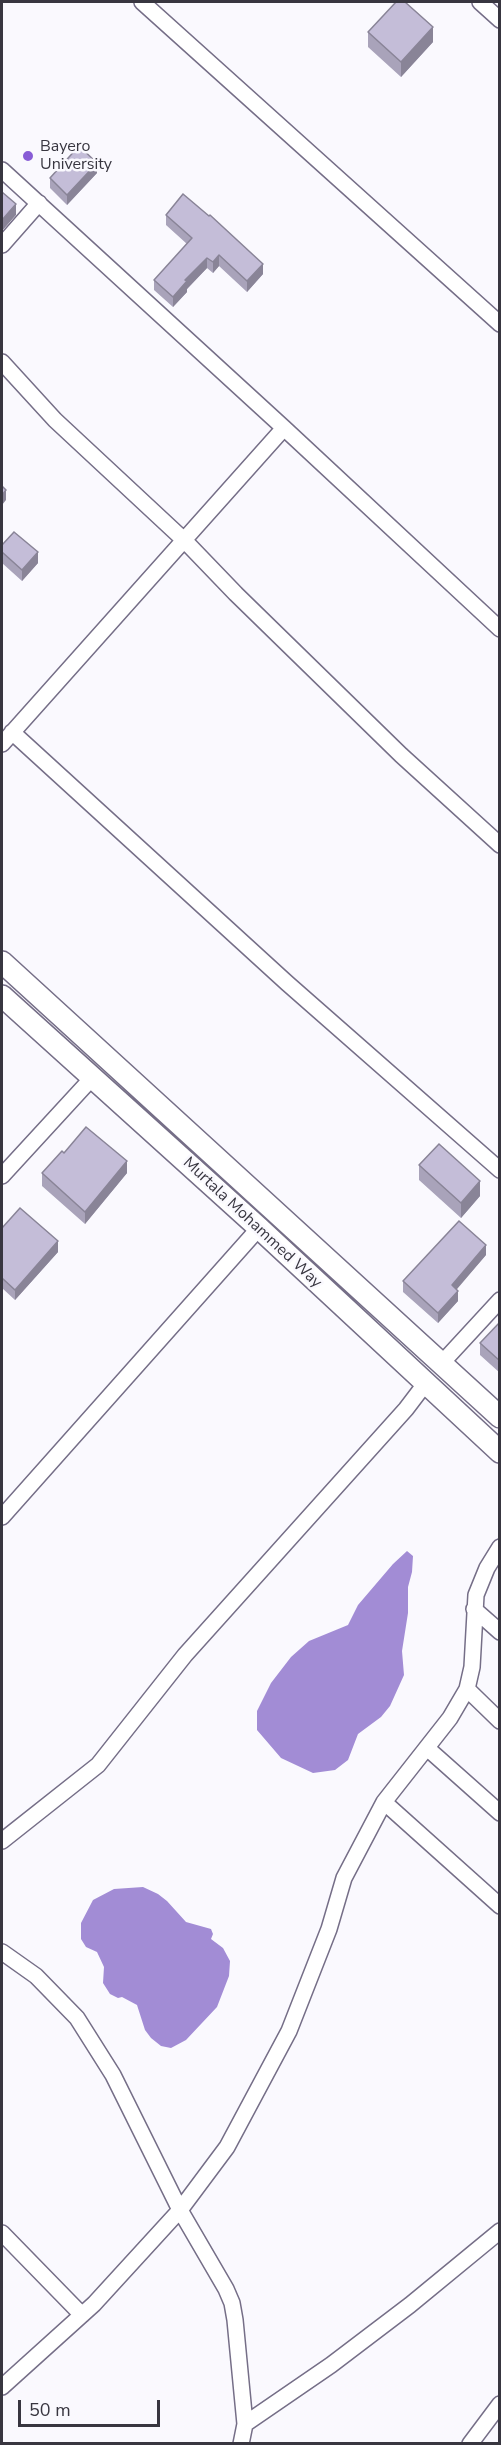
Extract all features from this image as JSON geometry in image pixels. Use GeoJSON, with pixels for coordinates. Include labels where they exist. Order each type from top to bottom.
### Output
{"type":"FeatureCollection","features":[{"type":"Feature","properties":{"kind":"main road","name":"Murtala Mohammed Way"},"geometry":{"type":"LineString","coordinates":[[2,962],[500,1417]]}},
{"type":"Feature","properties":{"kind":"main road","name":"Murtala Mohammed Way"},"geometry":{"type":"LineString","coordinates":[[2,996],[259,1228],[500,1452]]}},
{"type":"Feature","properties":{"kind":"street"},"geometry":{"type":"LineString","coordinates":[[142,2],[500,324]]}},
{"type":"Feature","properties":{"kind":"street"},"geometry":{"type":"LineString","coordinates":[[480,2],[500,20]]}},
{"type":"Feature","properties":{"kind":"street"},"geometry":{"type":"LineString","coordinates":[[2,170],[500,629]]}},
{"type":"Feature","properties":{"kind":"street"},"geometry":{"type":"LineString","coordinates":[[2,245],[39,203]]}},
{"type":"Feature","properties":{"kind":"street"},"geometry":{"type":"LineString","coordinates":[[2,362],[55,420],[185,541],[401,755],[500,846]]}},
{"type":"Feature","properties":{"kind":"street"},"geometry":{"type":"LineString","coordinates":[[284,428],[7,738],[500,1170]]}},
{"type":"Feature","properties":{"kind":"street"},"geometry":{"type":"LineString","coordinates":[[2,1176],[92,1078]]}},
{"type":"Feature","properties":{"kind":"street"},"geometry":{"type":"LineString","coordinates":[[2,1517],[259,1228]]}},
{"type":"Feature","properties":{"kind":"street"},"geometry":{"type":"LineString","coordinates":[[441,1364],[500,1300]]}},
{"type":"Feature","properties":{"kind":"street"},"geometry":{"type":"LineString","coordinates":[[2,1841],[98,1766],[185,1655],[406,1409],[425,1384]]}},
{"type":"Feature","properties":{"kind":"street"},"geometry":{"type":"LineString","coordinates":[[2,2387],[82,2315],[180,2210],[227,2147],[290,2031],[329,1929],[344,1878],[384,1802],[450,1718],[467,1689],[472,1667],[476,1595],[487,1568],[500,1547]]}},
{"type":"Feature","properties":{"kind":"street"},"geometry":{"type":"LineString","coordinates":[[474,1609],[500,1632]]}},
{"type":"Feature","properties":{"kind":"street"},"geometry":{"type":"LineString","coordinates":[[467,1689],[500,1721]]}},
{"type":"Feature","properties":{"kind":"street"},"geometry":{"type":"LineString","coordinates":[[427,1748],[500,1813]]}},
{"type":"Feature","properties":{"kind":"street"},"geometry":{"type":"LineString","coordinates":[[384,1802],[500,1906]]}},
{"type":"Feature","properties":{"kind":"street"},"geometry":{"type":"LineString","coordinates":[[2,1952],[36,1976],[77,2018],[113,2075],[180,2210],[232,2303],[245,2424],[241,2444]]}},
{"type":"Feature","properties":{"kind":"street"},"geometry":{"type":"LineString","coordinates":[[245,2424],[331,2365],[410,2305],[500,2231]]}},
{"type":"Feature","properties":{"kind":"street"},"geometry":{"type":"LineString","coordinates":[[2,2233],[82,2315]]}},
{"type":"Feature","properties":{"kind":"street"},"geometry":{"type":"LineString","coordinates":[[470,2444],[500,2404]]}},
{"type":"Feature","properties":{"kind":"shaded area"},"geometry":{"type":"Polygon","coordinates":[[[407,1551],[413,1556],[402,1651],[404,1675],[390,1706],[381,1717],[358,1734],[348,1760],[335,1770],[313,1773],[281,1758],[257,1730],[257,1711],[271,1683],[291,1657],[309,1641],[348,1625],[358,1605],[407,1551]]]}},
{"type":"Feature","properties":{"kind":"shaded area"},"geometry":{"type":"Polygon","coordinates":[[[143,1887],[167,1901],[186,1922],[211,1929],[213,1934],[211,1939],[223,1948],[230,1961],[229,1976],[217,2007],[186,2040],[171,2048],[161,2046],[151,2038],[145,2030],[137,2005],[110,1994],[103,1983],[104,1967],[97,1952],[86,1947],[81,1939],[81,1923],[93,1900],[114,1889],[143,1887]]]}},
{"type":"Feature","properties":{"kind":"building"},"geometry":{"type":"Polygon","coordinates":[[[396,2],[405,2],[433,27],[401,62],[368,32],[396,2]]]}},
{"type":"Feature","properties":{"kind":"building"},"geometry":{"type":"Polygon","coordinates":[[[79,146],[97,163],[67,195],[50,178],[79,146]]]}},
{"type":"Feature","properties":{"kind":"building"},"geometry":{"type":"Polygon","coordinates":[[[2,192],[16,204],[2,220],[2,192]]]}},
{"type":"Feature","properties":{"kind":"building"},"geometry":{"type":"Polygon","coordinates":[[[183,194],[210,215],[263,264],[247,281],[219,255],[213,262],[207,258],[185,280],[187,281],[173,297],[154,280],[192,238],[166,215],[183,194]]]}},
{"type":"Feature","properties":{"kind":"building"},"geometry":{"type":"Polygon","coordinates":[[[14,532],[38,552],[22,570],[2,552],[2,545],[14,532]]]}},
{"type":"Feature","properties":{"kind":"building"},"geometry":{"type":"Polygon","coordinates":[[[86,1127],[127,1161],[85,1212],[42,1173],[62,1151],[64,1153],[86,1127]]]}},
{"type":"Feature","properties":{"kind":"building"},"geometry":{"type":"Polygon","coordinates":[[[439,1144],[480,1181],[461,1203],[419,1165],[439,1144]]]}},
{"type":"Feature","properties":{"kind":"building"},"geometry":{"type":"Polygon","coordinates":[[[20,1208],[58,1241],[15,1290],[2,1278],[2,1228],[20,1208]]]}},
{"type":"Feature","properties":{"kind":"building"},"geometry":{"type":"Polygon","coordinates":[[[459,1221],[486,1245],[452,1285],[458,1291],[438,1313],[403,1281],[459,1221]]]}},
{"type":"Feature","properties":{"kind":"building"},"geometry":{"type":"Polygon","coordinates":[[[500,1322],[500,1361],[480,1343],[500,1322]]]}},
{"type":"Feature","properties":{"kind":"place","name":"Bayero University"},"geometry":{"type":"Point","coordinates":[28,156]}}]}
